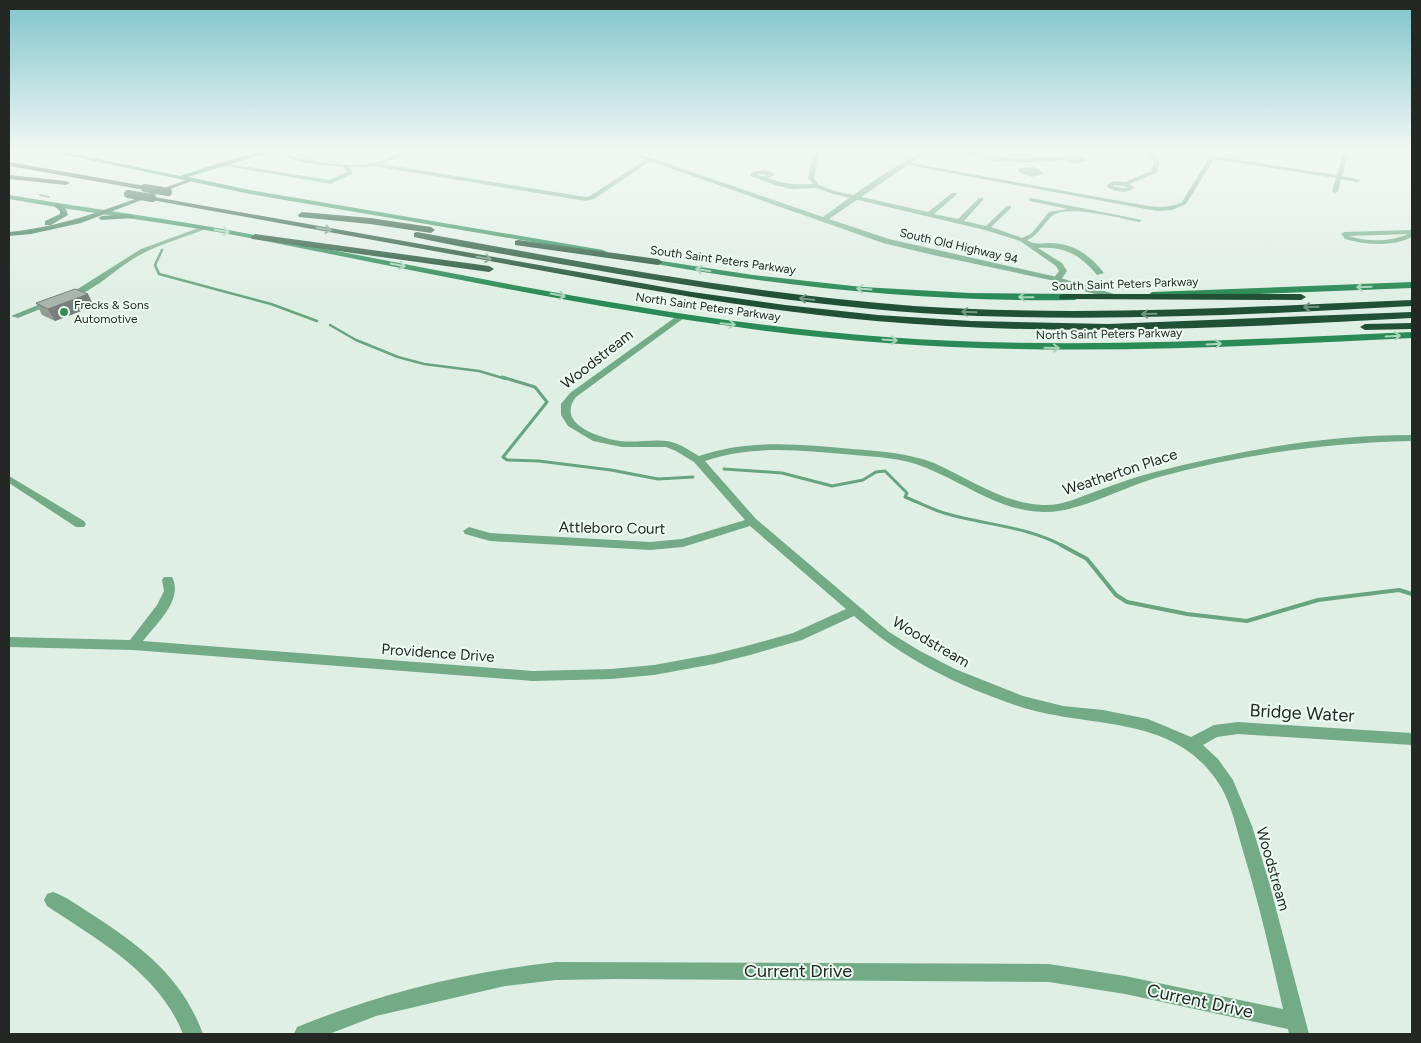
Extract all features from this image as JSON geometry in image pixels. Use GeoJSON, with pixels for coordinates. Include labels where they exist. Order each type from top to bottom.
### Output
{"type":"FeatureCollection","features":[{"type":"Feature","properties":{"kind":"highway"},"geometry":{"type":"LineString","coordinates":[[150,198],[652,288],[776,307],[910,320],[1056,327],[1171,326],[1412,315]]}},
{"type":"Feature","properties":{"kind":"highway"},"geometry":{"type":"LineString","coordinates":[[203,198],[235,203]]}},
{"type":"Feature","properties":{"kind":"highway"},"geometry":{"type":"LineString","coordinates":[[658,262],[370,221],[297,214],[727,289],[883,307],[1012,314],[1098,314],[1412,301]]}},
{"type":"Feature","properties":{"kind":"highway"},"geometry":{"type":"LineString","coordinates":[[255,237],[567,279],[652,288]]}},
{"type":"Feature","properties":{"kind":"highway"},"geometry":{"type":"LineString","coordinates":[[1064,297],[1374,297],[1412,301]]}},
{"type":"Feature","properties":{"kind":"highway"},"geometry":{"type":"LineString","coordinates":[[1171,326],[1239,330],[1412,326]]}},
{"type":"Feature","properties":{"kind":"main road","name":"North Saint Peters Parkway"},"geometry":{"type":"LineString","coordinates":[[13,198],[255,237],[680,318],[886,340],[1022,347],[1150,347],[1412,335]]}},
{"type":"Feature","properties":{"kind":"main road"},"geometry":{"type":"LineString","coordinates":[[11,234],[125,198]]}},
{"type":"Feature","properties":{"kind":"main road"},"geometry":{"type":"LineString","coordinates":[[11,234],[31,232],[60,225],[143,198]]}},
{"type":"Feature","properties":{"kind":"main road","name":"South Saint Peters Parkway"},"geometry":{"type":"LineString","coordinates":[[283,198],[658,262],[762,278],[851,288],[980,296],[1064,297],[1412,285]]}},
{"type":"Feature","properties":{"kind":"main road"},"geometry":{"type":"LineString","coordinates":[[44,224],[64,215],[64,210],[56,205]]}},
{"type":"Feature","properties":{"kind":"main road"},"geometry":{"type":"LineString","coordinates":[[60,225],[102,218],[130,216]]}},
{"type":"Feature","properties":{"kind":"street"},"geometry":{"type":"LineString","coordinates":[[578,198],[592,198]]}},
{"type":"Feature","properties":{"kind":"street","name":"South Old Highway 94"},"geometry":{"type":"LineString","coordinates":[[758,198],[917,249],[1057,279],[1090,290],[1117,296]]}},
{"type":"Feature","properties":{"kind":"street"},"geometry":{"type":"LineString","coordinates":[[823,220],[856,198]]}},
{"type":"Feature","properties":{"kind":"street"},"geometry":{"type":"LineString","coordinates":[[860,198],[987,228],[1022,240],[1058,265],[1063,271],[1057,279]]}},
{"type":"Feature","properties":{"kind":"street"},"geometry":{"type":"LineString","coordinates":[[930,214],[950,198]]}},
{"type":"Feature","properties":{"kind":"street"},"geometry":{"type":"LineString","coordinates":[[1093,198],[1164,208],[1177,207],[1184,203],[1187,198]]}},
{"type":"Feature","properties":{"kind":"street"},"geometry":{"type":"LineString","coordinates":[[959,222],[981,199]]}},
{"type":"Feature","properties":{"kind":"street"},"geometry":{"type":"LineString","coordinates":[[1031,200],[1139,220]]}},
{"type":"Feature","properties":{"kind":"street"},"geometry":{"type":"LineString","coordinates":[[987,228],[1009,206]]}},
{"type":"Feature","properties":{"kind":"street"},"geometry":{"type":"LineString","coordinates":[[1022,240],[1033,235],[1051,214],[1080,209]]}},
{"type":"Feature","properties":{"kind":"street"},"geometry":{"type":"LineString","coordinates":[[65,298],[92,286],[123,262],[146,249],[204,228]]}},
{"type":"Feature","properties":{"kind":"street"},"geometry":{"type":"LineString","coordinates":[[1344,234],[1412,234],[1404,240],[1366,241],[1347,238],[1344,234]]}},
{"type":"Feature","properties":{"kind":"street"},"geometry":{"type":"LineString","coordinates":[[1033,246],[1053,244],[1070,247],[1089,260],[1100,272]]}},
{"type":"Feature","properties":{"kind":"street"},"geometry":{"type":"LineString","coordinates":[[1064,297],[1071,290],[1068,282]]}},
{"type":"Feature","properties":{"kind":"street"},"geometry":{"type":"LineString","coordinates":[[15,316],[57,302]]}},
{"type":"Feature","properties":{"kind":"street","name":"Woodstream"},"geometry":{"type":"LineString","coordinates":[[680,318],[573,395],[566,404],[566,415],[571,424],[593,438],[622,444],[667,444],[680,448],[698,460],[752,522],[884,635],[915,655],[987,690],[1021,702],[1063,712],[1103,716],[1148,724],[1192,744],[1213,764],[1228,785],[1244,826],[1262,882],[1297,1027]]}},
{"type":"Feature","properties":{"kind":"street","name":"Weatherton Place"},"geometry":{"type":"LineString","coordinates":[[698,460],[718,452],[736,448],[782,446],[902,457],[951,475],[995,499],[1021,507],[1045,509],[1073,504],[1133,482],[1222,457],[1309,444],[1412,438]]}},
{"type":"Feature","properties":{"kind":"street"},"geometry":{"type":"LineString","coordinates":[[9,479],[80,524]]}},
{"type":"Feature","properties":{"kind":"street","name":"Attleboro Court"},"geometry":{"type":"LineString","coordinates":[[469,531],[490,537],[650,546],[682,543],[752,522]]}},
{"type":"Feature","properties":{"kind":"street"},"geometry":{"type":"LineString","coordinates":[[133,645],[162,607],[170,591],[168,580]]}},
{"type":"Feature","properties":{"kind":"street","name":"Providence Drive"},"geometry":{"type":"LineString","coordinates":[[9,642],[133,645],[533,676],[611,674],[654,670],[714,660],[797,637],[855,610]]}},
{"type":"Feature","properties":{"kind":"street","name":"Bridge Water"},"geometry":{"type":"LineString","coordinates":[[1192,744],[1214,731],[1238,728],[1412,738]]}},
{"type":"Feature","properties":{"kind":"street"},"geometry":{"type":"LineString","coordinates":[[54,900],[120,945],[152,970],[173,996],[190,1023],[193,1034]]}},
{"type":"Feature","properties":{"kind":"street","name":"Current Drive"},"geometry":{"type":"LineString","coordinates":[[304,1034],[376,1007],[505,977],[556,971],[618,970],[1049,973],[1125,985],[1297,1027]]}},
{"type":"Feature","properties":{"kind":"building"},"geometry":{"type":"Polygon","coordinates":[[[75,289],[88,294],[48,309],[36,303],[75,289]]]}},
{"type":"Feature","properties":{"kind":"waterway"},"geometry":{"type":"LineString","coordinates":[[162,250],[155,265],[159,274],[271,304],[317,321]]}},
{"type":"Feature","properties":{"kind":"waterway"},"geometry":{"type":"LineString","coordinates":[[330,325],[356,340],[398,357],[424,364],[479,371],[506,379]]}},
{"type":"Feature","properties":{"kind":"waterway"},"geometry":{"type":"LineString","coordinates":[[502,377],[535,387],[547,402],[503,457],[507,460],[539,461],[611,470],[658,479],[693,477]]}},
{"type":"Feature","properties":{"kind":"waterway"},"geometry":{"type":"LineString","coordinates":[[724,469],[782,473],[832,486],[863,480],[876,472],[885,471],[907,493],[905,497],[944,513],[1035,534],[1061,545]]}},
{"type":"Feature","properties":{"kind":"waterway"},"geometry":{"type":"LineString","coordinates":[[1061,545],[1087,559],[1116,595],[1127,602],[1187,614],[1247,621],[1318,600],[1399,590],[1412,594]]}},
{"type":"Feature","properties":{"kind":"place","name":"Frecks & Sons Automotive"},"geometry":{"type":"Point","coordinates":[64,312]}}]}
